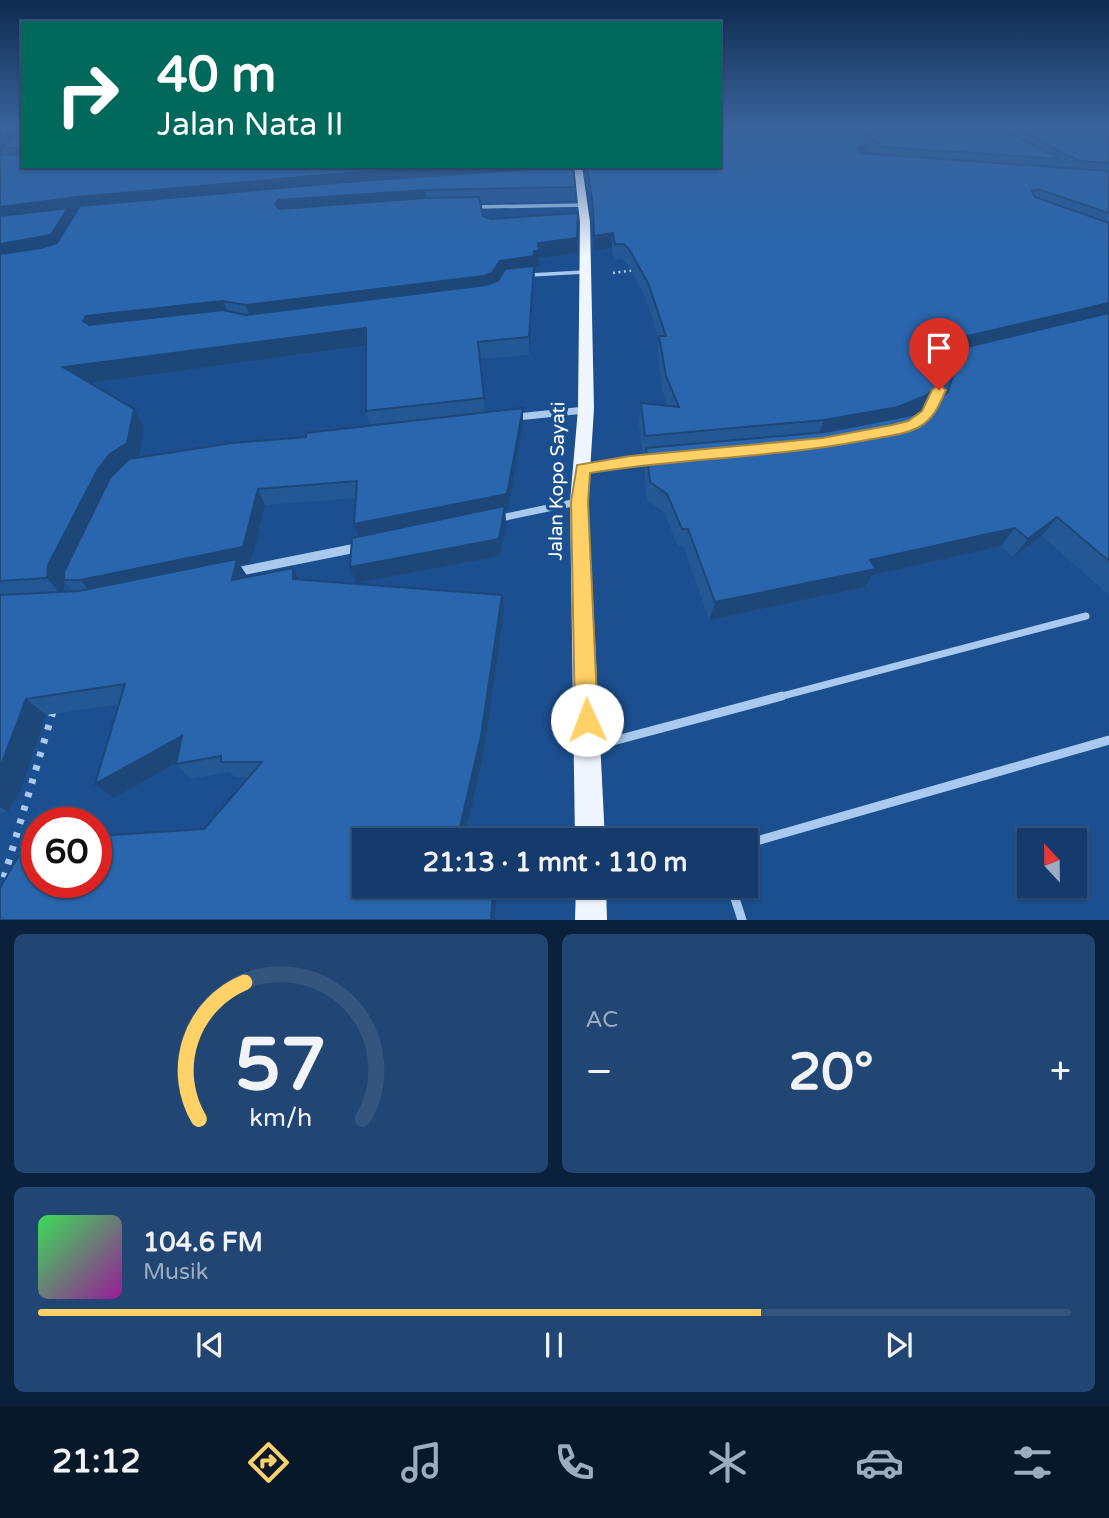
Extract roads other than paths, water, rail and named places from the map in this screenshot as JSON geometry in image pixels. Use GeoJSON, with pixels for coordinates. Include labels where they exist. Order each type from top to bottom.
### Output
{"type":"FeatureCollection","features":[{"type":"Feature","properties":{"kind":"main road","name":"Jalan Kopo Sayati"},"geometry":{"type":"LineString","coordinates":[[578,169],[585,274],[586,410],[579,502],[590,828]]}},
{"type":"Feature","properties":{"kind":"street"},"geometry":{"type":"LineString","coordinates":[[920,419],[928,413],[939,390],[935,364],[958,357]]}},
{"type":"Feature","properties":{"kind":"street"},"geometry":{"type":"LineString","coordinates":[[509,418],[586,410]]}},
{"type":"Feature","properties":{"kind":"street"},"geometry":{"type":"LineString","coordinates":[[582,469],[657,459]]}},
{"type":"Feature","properties":{"kind":"street"},"geometry":{"type":"LineString","coordinates":[[485,521],[579,502]]}},
{"type":"Feature","properties":{"kind":"street"},"geometry":{"type":"LineString","coordinates":[[229,574],[377,543]]}},
{"type":"Feature","properties":{"kind":"lane"},"geometry":{"type":"LineString","coordinates":[[483,206],[486,217]]}},
{"type":"Feature","properties":{"kind":"lane"},"geometry":{"type":"LineString","coordinates":[[473,207],[581,217]]}},
{"type":"Feature","properties":{"kind":"lane"},"geometry":{"type":"LineString","coordinates":[[525,276],[585,274]]}},
{"type":"Feature","properties":{"kind":"lane"},"geometry":{"type":"LineString","coordinates":[[587,748],[1086,615]]}},
{"type":"Feature","properties":{"kind":"lane"},"geometry":{"type":"LineString","coordinates":[[758,841],[1109,740]]}},
{"type":"Feature","properties":{"kind":"lane"},"geometry":{"type":"LineString","coordinates":[[735,898],[742,919]]}}]}
